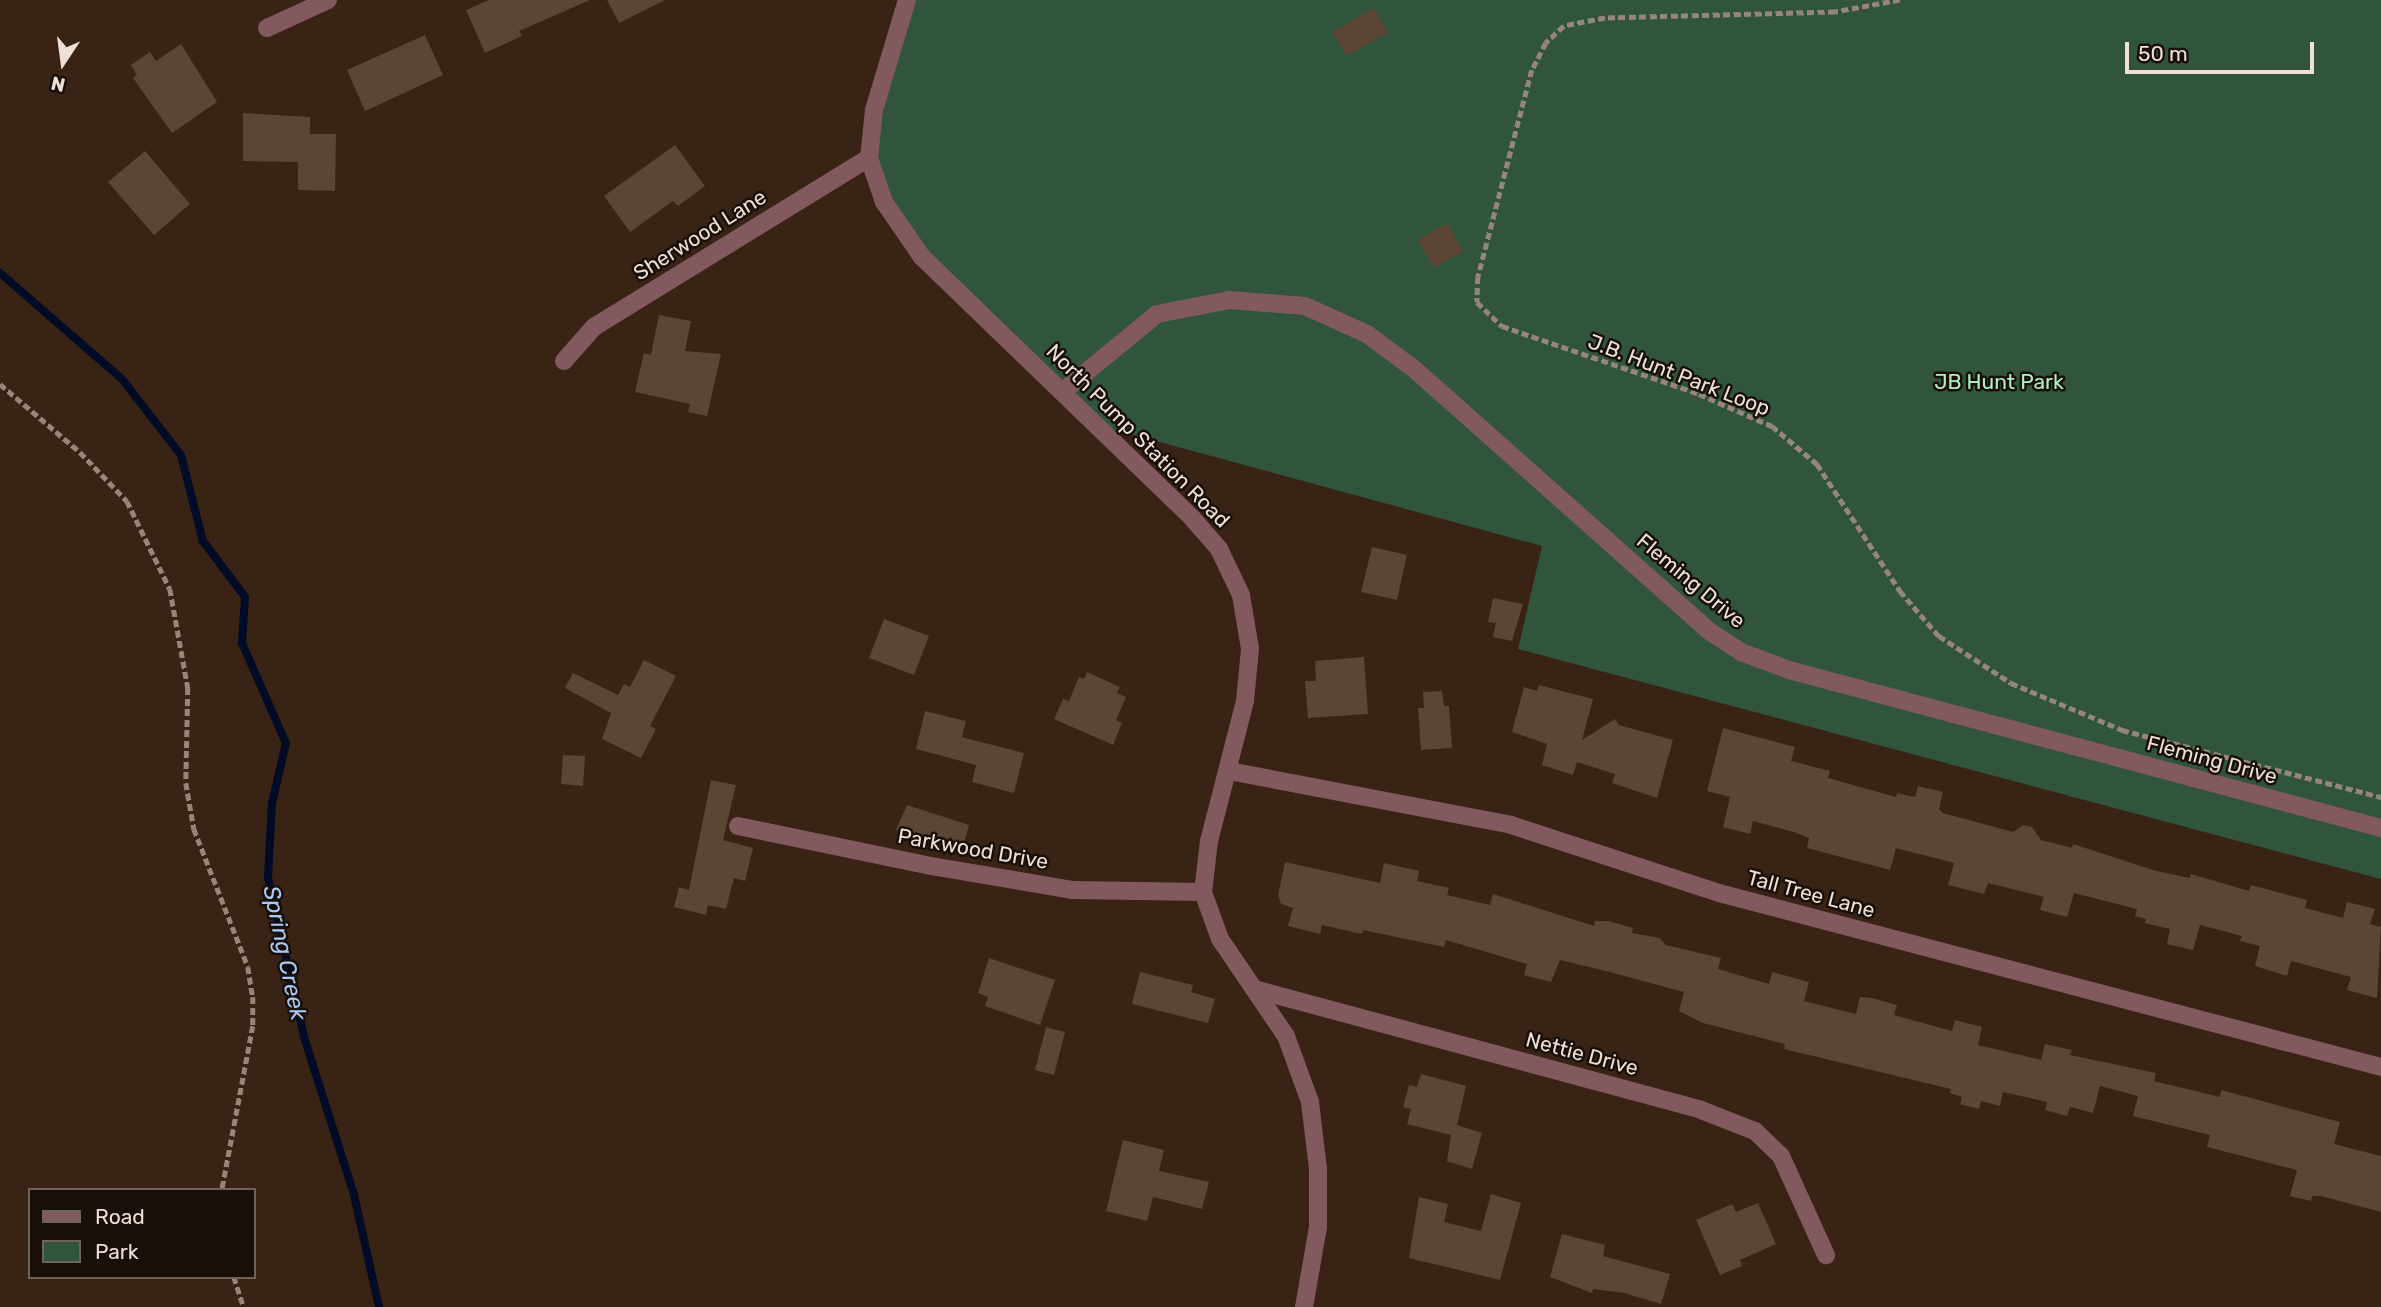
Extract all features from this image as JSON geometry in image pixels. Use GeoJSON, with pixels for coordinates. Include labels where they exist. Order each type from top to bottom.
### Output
{"type":"FeatureCollection","features":[{"type":"Feature","properties":{"kind":"street"},"geometry":{"type":"LineString","coordinates":[[267,28],[328,0]]}},
{"type":"Feature","properties":{"kind":"street","name":"North Pump Station Road"},"geometry":{"type":"LineString","coordinates":[[907,0],[874,110],[869,158],[884,202],[922,257],[1193,519],[1219,549],[1241,595],[1250,649],[1245,701],[1209,841],[1203,892],[1220,939],[1286,1036],[1310,1102],[1318,1169],[1318,1227],[1304,1307]]}},
{"type":"Feature","properties":{"kind":"street","name":"Sherwood Lane"},"geometry":{"type":"LineString","coordinates":[[564,361],[594,327],[869,158]]}},
{"type":"Feature","properties":{"kind":"street","name":"Fleming Drive"},"geometry":{"type":"LineString","coordinates":[[1062,392],[1157,314],[1229,300],[1305,306],[1367,334],[1413,368],[1709,631],[1741,652],[1789,670],[2381,828]]}},
{"type":"Feature","properties":{"kind":"street","name":"Tall Tree Lane"},"geometry":{"type":"LineString","coordinates":[[1229,771],[1511,825],[1719,893],[2381,1067]]}},
{"type":"Feature","properties":{"kind":"street","name":"Parkwood Drive"},"geometry":{"type":"LineString","coordinates":[[738,826],[931,866],[1073,890],[1203,892]]}},
{"type":"Feature","properties":{"kind":"street","name":"Nettie Drive"},"geometry":{"type":"LineString","coordinates":[[1254,989],[1701,1110],[1755,1131],[1781,1156],[1826,1255]]}},
{"type":"Feature","properties":{"kind":"path","name":"J.B. Hunt Park Loop"},"geometry":{"type":"LineString","coordinates":[[1900,0],[1835,12],[1605,18],[1564,26],[1546,43],[1532,70],[1478,278],[1477,302],[1502,326],[1699,394],[1772,426],[1817,464],[1900,592],[1939,636],[2011,683],[2122,730],[2381,797]]}},
{"type":"Feature","properties":{"kind":"path"},"geometry":{"type":"LineString","coordinates":[[0,384],[80,452],[127,501],[170,589],[188,688],[186,783],[194,829],[248,967],[253,997],[253,1026],[222,1188]]}},
{"type":"Feature","properties":{"kind":"path"},"geometry":{"type":"LineString","coordinates":[[235,1279],[244,1307]]}},
{"type":"Feature","properties":{"kind":"green space","name":"JB Hunt Park"},"geometry":{"type":"Polygon","coordinates":[[[907,0],[2381,0],[2381,879],[1518,649],[1542,546],[1097,425],[922,257],[869,158],[907,0]]]}},
{"type":"Feature","properties":{"kind":"building"},"geometry":{"type":"Polygon","coordinates":[[[489,0],[590,0],[519,31],[522,36],[485,53],[466,10],[489,0]]]}},
{"type":"Feature","properties":{"kind":"building"},"geometry":{"type":"Polygon","coordinates":[[[607,0],[665,0],[619,23],[607,0]]]}},
{"type":"Feature","properties":{"kind":"building"},"geometry":{"type":"Polygon","coordinates":[[[1374,8],[1388,32],[1347,56],[1332,32],[1374,8]]]}},
{"type":"Feature","properties":{"kind":"building"},"geometry":{"type":"Polygon","coordinates":[[[425,35],[443,75],[365,111],[347,70],[425,35]]]}},
{"type":"Feature","properties":{"kind":"building"},"geometry":{"type":"Polygon","coordinates":[[[181,44],[217,102],[172,133],[133,78],[137,75],[131,65],[150,52],[156,61],[181,44]]]}},
{"type":"Feature","properties":{"kind":"building"},"geometry":{"type":"Polygon","coordinates":[[[243,113],[310,117],[310,134],[336,134],[335,191],[298,190],[298,162],[243,161],[243,113]]]}},
{"type":"Feature","properties":{"kind":"building"},"geometry":{"type":"Polygon","coordinates":[[[675,145],[705,186],[678,206],[673,201],[630,232],[604,196],[675,145]]]}},
{"type":"Feature","properties":{"kind":"building"},"geometry":{"type":"Polygon","coordinates":[[[145,151],[190,204],[154,235],[108,182],[145,151]]]}},
{"type":"Feature","properties":{"kind":"building"},"geometry":{"type":"Polygon","coordinates":[[[1447,223],[1463,251],[1434,268],[1418,240],[1447,223]]]}},
{"type":"Feature","properties":{"kind":"building"},"geometry":{"type":"Polygon","coordinates":[[[659,315],[691,321],[685,351],[721,354],[707,416],[688,412],[690,404],[635,392],[644,353],[651,355],[659,315]]]}},
{"type":"Feature","properties":{"kind":"building"},"geometry":{"type":"Polygon","coordinates":[[[1372,547],[1407,555],[1397,600],[1361,592],[1372,547]]]}},
{"type":"Feature","properties":{"kind":"building"},"geometry":{"type":"Polygon","coordinates":[[[1493,598],[1523,604],[1512,641],[1493,637],[1496,623],[1488,622],[1493,598]]]}},
{"type":"Feature","properties":{"kind":"building"},"geometry":{"type":"Polygon","coordinates":[[[884,619],[929,636],[914,675],[869,658],[884,619]]]}},
{"type":"Feature","properties":{"kind":"building"},"geometry":{"type":"Polygon","coordinates":[[[1364,657],[1368,714],[1308,718],[1305,681],[1316,681],[1315,661],[1364,657]]]}},
{"type":"Feature","properties":{"kind":"building"},"geometry":{"type":"Polygon","coordinates":[[[644,660],[676,676],[650,726],[656,729],[641,758],[602,739],[611,713],[565,688],[573,673],[618,695],[624,684],[630,687],[644,660]]]}},
{"type":"Feature","properties":{"kind":"building"},"geometry":{"type":"Polygon","coordinates":[[[1087,672],[1120,687],[1117,693],[1126,697],[1116,720],[1122,723],[1113,745],[1054,719],[1063,699],[1069,701],[1079,677],[1084,679],[1087,672]]]}},
{"type":"Feature","properties":{"kind":"building"},"geometry":{"type":"Polygon","coordinates":[[[1539,685],[1593,699],[1582,740],[1615,719],[1619,725],[1673,740],[1657,798],[1612,783],[1615,774],[1577,762],[1573,775],[1542,765],[1547,744],[1512,732],[1524,687],[1537,691],[1539,685]]]}},
{"type":"Feature","properties":{"kind":"building"},"geometry":{"type":"Polygon","coordinates":[[[1442,691],[1444,706],[1449,706],[1452,748],[1421,750],[1418,708],[1424,708],[1423,692],[1442,691]]]}},
{"type":"Feature","properties":{"kind":"building"},"geometry":{"type":"Polygon","coordinates":[[[925,711],[966,721],[962,737],[1024,753],[1014,793],[972,782],[976,765],[916,749],[925,711]]]}},
{"type":"Feature","properties":{"kind":"building"},"geometry":{"type":"Polygon","coordinates":[[[1723,728],[1795,747],[1791,761],[1830,771],[1828,778],[1896,797],[1897,793],[1915,797],[1918,786],[1943,792],[1939,809],[1943,813],[2013,832],[2023,825],[2032,827],[2041,840],[2072,848],[2073,844],[2156,871],[2190,878],[2191,874],[2249,891],[2251,885],[2307,900],[2305,908],[2343,918],[2347,902],[2375,909],[2370,924],[2381,927],[2377,998],[2347,990],[2351,977],[2291,961],[2287,976],[2255,966],[2260,946],[2240,941],[2242,936],[2200,925],[2193,950],[2167,944],[2170,929],[2145,923],[2146,919],[2135,916],[2137,909],[2074,893],[2067,917],[2040,910],[2044,897],[1988,883],[1984,894],[1948,885],[1954,863],[1896,848],[1890,870],[1807,848],[1809,838],[1753,821],[1750,834],[1723,827],[1730,797],[1707,791],[1723,728]]]}},
{"type":"Feature","properties":{"kind":"building"},"geometry":{"type":"Polygon","coordinates":[[[563,755],[585,756],[583,786],[561,784],[563,755]]]}},
{"type":"Feature","properties":{"kind":"building"},"geometry":{"type":"Polygon","coordinates":[[[711,780],[736,785],[723,840],[753,848],[745,881],[734,878],[726,909],[708,905],[706,915],[674,907],[679,887],[689,890],[711,780]]]}},
{"type":"Feature","properties":{"kind":"building"},"geometry":{"type":"Polygon","coordinates":[[[907,805],[969,825],[963,846],[896,830],[907,805]]]}},
{"type":"Feature","properties":{"kind":"building"},"geometry":{"type":"Polygon","coordinates":[[[1285,862],[1380,883],[1384,863],[1419,871],[1417,881],[1449,888],[1447,895],[1490,905],[1493,894],[1594,926],[1595,921],[1608,921],[1633,928],[1632,933],[1660,938],[1666,945],[1721,958],[1718,969],[1769,984],[1772,972],[1809,982],[1804,1001],[1856,1014],[1860,997],[1872,998],[1897,1005],[1894,1015],[1952,1031],[1955,1020],[1982,1027],[1978,1045],[2041,1060],[2045,1044],[2072,1050],[2070,1055],[2156,1073],[2154,1081],[2220,1097],[2221,1090],[2340,1122],[2334,1144],[2381,1156],[2381,1212],[2321,1196],[2312,1196],[2311,1201],[2290,1196],[2297,1170],[2207,1147],[2210,1135],[2133,1116],[2138,1096],[2100,1086],[2093,1113],[2070,1107],[2067,1116],[2045,1110],[2047,1102],[2003,1092],[2000,1106],[1981,1101],[1979,1109],[1960,1104],[1962,1097],[1950,1093],[1951,1089],[1784,1049],[1785,1044],[1703,1023],[1679,1011],[1684,992],[1606,971],[1560,960],[1551,982],[1524,975],[1527,964],[1446,940],[1444,947],[1363,930],[1362,934],[1322,925],[1320,934],[1288,926],[1293,908],[1281,904],[1278,895],[1285,862]]]}},
{"type":"Feature","properties":{"kind":"building"},"geometry":{"type":"Polygon","coordinates":[[[989,958],[1055,980],[1040,1025],[985,1006],[988,997],[978,993],[989,958]]]}},
{"type":"Feature","properties":{"kind":"building"},"geometry":{"type":"Polygon","coordinates":[[[1140,972],[1193,985],[1191,992],[1215,999],[1208,1023],[1132,1004],[1140,972]]]}},
{"type":"Feature","properties":{"kind":"building"},"geometry":{"type":"Polygon","coordinates":[[[1046,1027],[1065,1032],[1054,1075],[1035,1070],[1046,1027]]]}},
{"type":"Feature","properties":{"kind":"building"},"geometry":{"type":"Polygon","coordinates":[[[1421,1074],[1466,1086],[1457,1125],[1482,1133],[1472,1169],[1447,1161],[1451,1135],[1407,1124],[1411,1109],[1403,1107],[1409,1085],[1417,1087],[1421,1074]]]}},
{"type":"Feature","properties":{"kind":"building"},"geometry":{"type":"Polygon","coordinates":[[[1123,1140],[1164,1150],[1159,1171],[1209,1182],[1202,1209],[1153,1197],[1147,1221],[1106,1211],[1123,1140]]]}},
{"type":"Feature","properties":{"kind":"building"},"geometry":{"type":"Polygon","coordinates":[[[1491,1194],[1521,1203],[1500,1280],[1409,1258],[1419,1197],[1448,1204],[1444,1222],[1481,1231],[1491,1194]]]}},
{"type":"Feature","properties":{"kind":"building"},"geometry":{"type":"Polygon","coordinates":[[[1758,1203],[1776,1244],[1740,1260],[1742,1266],[1720,1275],[1696,1220],[1732,1204],[1736,1212],[1758,1203]]]}},
{"type":"Feature","properties":{"kind":"building"},"geometry":{"type":"Polygon","coordinates":[[[1562,1234],[1605,1245],[1603,1256],[1670,1274],[1661,1304],[1624,1293],[1593,1289],[1592,1293],[1550,1277],[1562,1234]]]}},
{"type":"Feature","properties":{"kind":"waterway","name":"Spring Creek"},"geometry":{"type":"LineString","coordinates":[[0,273],[122,379],[181,455],[203,541],[245,597],[242,643],[286,743],[272,803],[268,878],[304,1037],[354,1195],[379,1307]]}}]}
